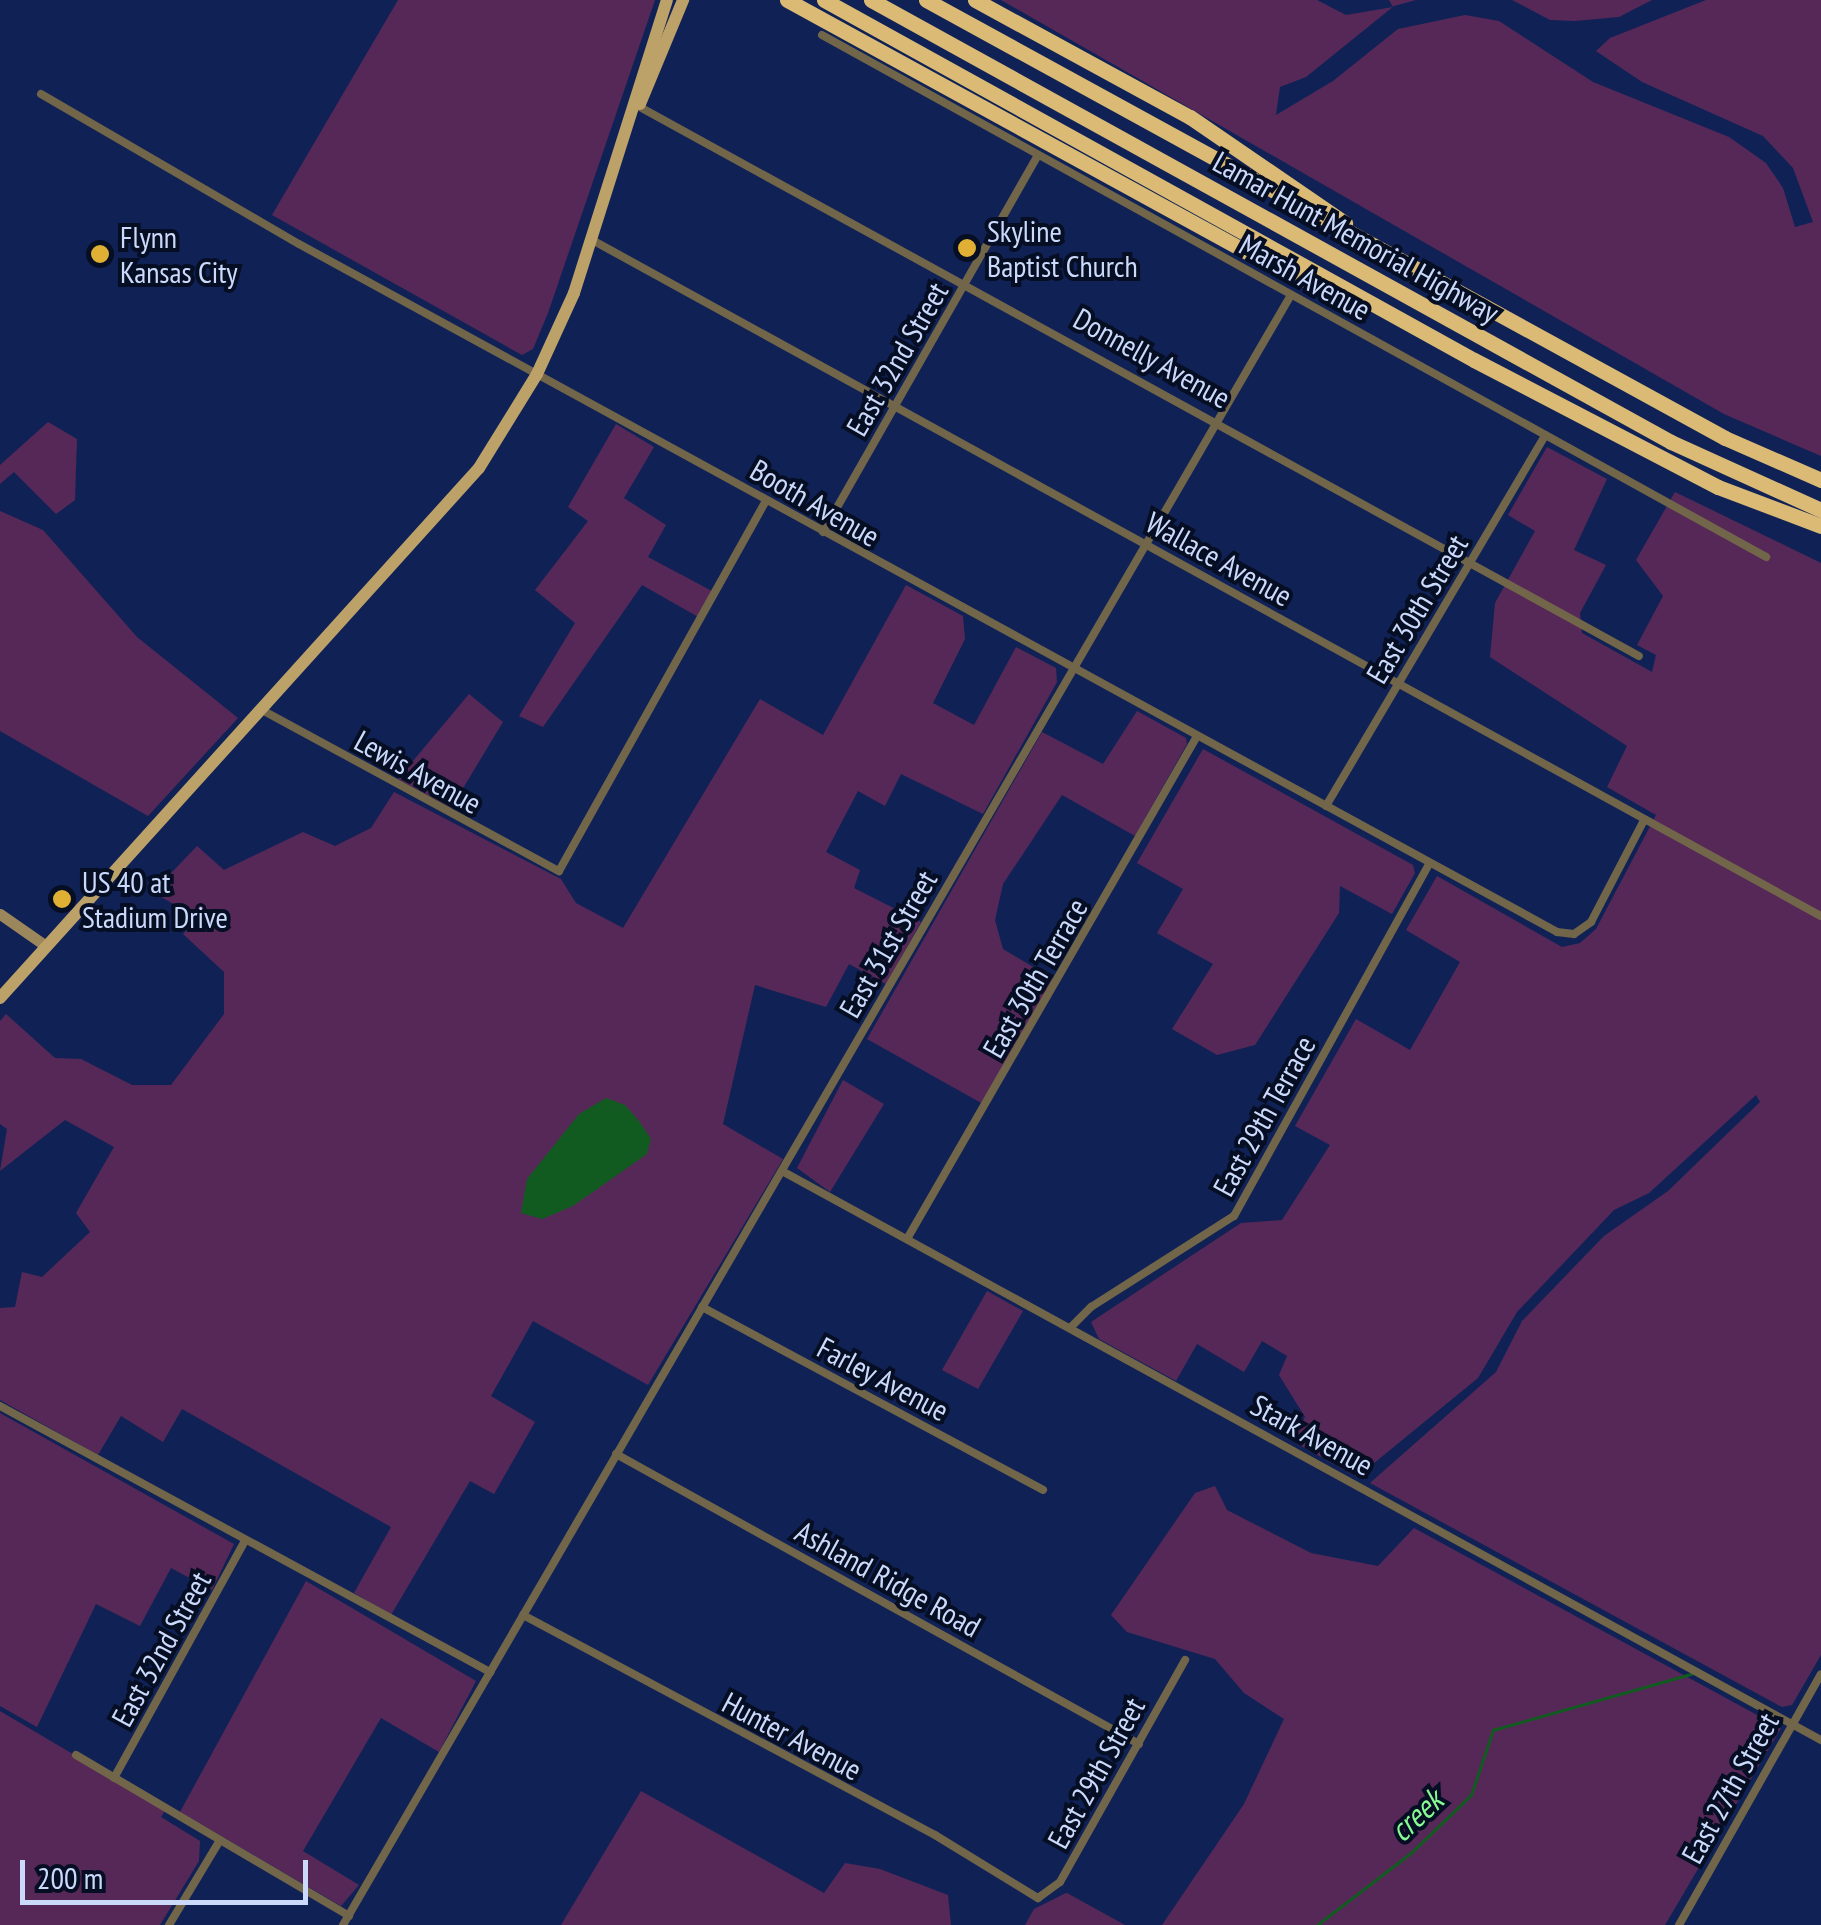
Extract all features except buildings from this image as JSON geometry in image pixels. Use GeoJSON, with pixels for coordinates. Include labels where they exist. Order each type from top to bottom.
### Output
{"type":"FeatureCollection","features":[{"type":"Feature","properties":{"kind":"highway"},"geometry":{"type":"LineString","coordinates":[[787,0],[1278,268],[1360,297]]}},
{"type":"Feature","properties":{"kind":"highway"},"geometry":{"type":"LineString","coordinates":[[824,0],[1360,297],[1718,487],[1821,526]]}},
{"type":"Feature","properties":{"kind":"highway","name":"Lamar Hunt Memorial Highway"},"geometry":{"type":"LineString","coordinates":[[871,0],[1671,442],[1821,510]]}},
{"type":"Feature","properties":{"kind":"highway","name":"Lamar Hunt Memorial Highway"},"geometry":{"type":"LineString","coordinates":[[926,0],[1726,438],[1821,480]]}},
{"type":"Feature","properties":{"kind":"highway"},"geometry":{"type":"LineString","coordinates":[[975,0],[1190,117],[1330,209],[1363,239]]}},
{"type":"Feature","properties":{"kind":"main road"},"geometry":{"type":"LineString","coordinates":[[0,998],[440,518],[537,374],[594,242],[638,106],[640,78],[668,0]]}},
{"type":"Feature","properties":{"kind":"main road"},"geometry":{"type":"LineString","coordinates":[[638,106],[656,79],[683,0]]}},
{"type":"Feature","properties":{"kind":"main road"},"geometry":{"type":"LineString","coordinates":[[0,914],[46,946]]}},
{"type":"Feature","properties":{"kind":"street","name":"Marsh Avenue"},"geometry":{"type":"LineString","coordinates":[[822,35],[1766,557]]}},
{"type":"Feature","properties":{"kind":"street","name":"Booth Avenue"},"geometry":{"type":"LineString","coordinates":[[41,94],[537,374],[1557,932],[1574,934],[1591,922],[1644,820]]}},
{"type":"Feature","properties":{"kind":"street","name":"Donnelly Avenue"},"geometry":{"type":"LineString","coordinates":[[638,106],[1219,420],[1639,656]]}},
{"type":"Feature","properties":{"kind":"street","name":"East 32nd Street"},"geometry":{"type":"LineString","coordinates":[[823,532],[1038,155]]}},
{"type":"Feature","properties":{"kind":"street","name":"Wallace Avenue"},"geometry":{"type":"LineString","coordinates":[[594,242],[1821,916]]}},
{"type":"Feature","properties":{"kind":"street","name":"East 31st Street"},"geometry":{"type":"LineString","coordinates":[[346,1920],[1291,295]]}},
{"type":"Feature","properties":{"kind":"street","name":"East 30th Street"},"geometry":{"type":"LineString","coordinates":[[1326,806],[1546,436]]}},
{"type":"Feature","properties":{"kind":"street","name":"Lewis Avenue"},"geometry":{"type":"LineString","coordinates":[[262,710],[554,871],[564,867],[766,500]]}},
{"type":"Feature","properties":{"kind":"street","name":"East 30th Terrace"},"geometry":{"type":"LineString","coordinates":[[908,1239],[1197,736]]}},
{"type":"Feature","properties":{"kind":"street","name":"East 29th Terrace"},"geometry":{"type":"LineString","coordinates":[[1070,1328],[1091,1307],[1234,1216],[1430,863]]}},
{"type":"Feature","properties":{"kind":"street","name":"Stark Avenue"},"geometry":{"type":"LineString","coordinates":[[782,1170],[1821,1740]]}},
{"type":"Feature","properties":{"kind":"street","name":"Farley Avenue"},"geometry":{"type":"LineString","coordinates":[[702,1306],[1043,1490]]}},
{"type":"Feature","properties":{"kind":"street"},"geometry":{"type":"LineString","coordinates":[[0,1406],[490,1672]]}},
{"type":"Feature","properties":{"kind":"street","name":"Ashland Ridge Road"},"geometry":{"type":"LineString","coordinates":[[616,1454],[1138,1744]]}},
{"type":"Feature","properties":{"kind":"street","name":"East 32nd Street"},"geometry":{"type":"LineString","coordinates":[[114,1778],[245,1541]]}},
{"type":"Feature","properties":{"kind":"street","name":"Hunter Avenue"},"geometry":{"type":"LineString","coordinates":[[523,1616],[935,1835],[1038,1898]]}},
{"type":"Feature","properties":{"kind":"street","name":"East 29th Street"},"geometry":{"type":"LineString","coordinates":[[1038,1898],[1060,1882],[1185,1660]]}},
{"type":"Feature","properties":{"kind":"street","name":"East 27th Street"},"geometry":{"type":"LineString","coordinates":[[1680,1925],[1821,1674]]}},
{"type":"Feature","properties":{"kind":"street"},"geometry":{"type":"LineString","coordinates":[[76,1755],[346,1920]]}},
{"type":"Feature","properties":{"kind":"street"},"geometry":{"type":"LineString","coordinates":[[169,1925],[220,1840]]}},
{"type":"Feature","properties":{"kind":"shaded area"},"geometry":{"type":"Polygon","coordinates":[[[398,0],[655,0],[548,313],[533,349],[522,355],[272,215],[398,0]]]}},
{"type":"Feature","properties":{"kind":"shaded area"},"geometry":{"type":"Polygon","coordinates":[[[1001,0],[1317,0],[1346,15],[1393,7],[1306,77],[1280,87],[1276,115],[1333,81],[1398,29],[1465,15],[1499,21],[1593,82],[1729,137],[1766,163],[1783,188],[1795,227],[1813,222],[1793,168],[1763,136],[1642,82],[1596,51],[1610,38],[1706,0],[1821,0],[1821,456],[1724,414],[1001,0]]]}},
{"type":"Feature","properties":{"kind":"shaded area"},"geometry":{"type":"Polygon","coordinates":[[[1389,0],[1416,0],[1394,6],[1389,0]]]}},
{"type":"Feature","properties":{"kind":"shaded area"},"geometry":{"type":"Polygon","coordinates":[[[1512,0],[1652,0],[1619,17],[1575,21],[1550,20],[1512,0]]]}},
{"type":"Feature","properties":{"kind":"shaded area"},"geometry":{"type":"Polygon","coordinates":[[[48,422],[77,439],[75,500],[56,514],[14,472],[0,484],[0,465],[48,422]]]}},
{"type":"Feature","properties":{"kind":"shaded area"},"geometry":{"type":"Polygon","coordinates":[[[616,424],[654,447],[624,498],[666,525],[648,557],[712,591],[700,618],[642,585],[543,727],[519,716],[575,623],[535,590],[588,521],[568,507],[616,424]]]}},
{"type":"Feature","properties":{"kind":"shaded area"},"geometry":{"type":"Polygon","coordinates":[[[1547,447],[1607,479],[1574,550],[1606,565],[1580,613],[1582,633],[1652,672],[1656,655],[1637,645],[1663,596],[1636,560],[1675,492],[1821,563],[1821,1655],[1792,1705],[1782,1707],[1370,1483],[1496,1372],[1522,1321],[1604,1236],[1668,1191],[1760,1102],[1756,1095],[1649,1193],[1614,1210],[1517,1312],[1478,1378],[1357,1477],[1292,1441],[1305,1417],[1279,1375],[1287,1356],[1262,1341],[1244,1372],[1197,1344],[1176,1381],[1099,1339],[1091,1322],[1241,1223],[1282,1220],[1330,1145],[1295,1126],[1356,1019],[1410,1050],[1460,962],[1406,930],[1437,876],[1562,947],[1580,943],[1596,929],[1656,815],[1607,787],[1627,746],[1490,657],[1495,603],[1535,531],[1508,515],[1547,447]]]}},
{"type":"Feature","properties":{"kind":"shaded area"},"geometry":{"type":"Polygon","coordinates":[[[0,511],[43,530],[137,637],[238,718],[148,816],[0,731],[0,511]]]}},
{"type":"Feature","properties":{"kind":"shaded area"},"geometry":{"type":"Polygon","coordinates":[[[906,585],[963,616],[965,639],[933,703],[974,725],[1016,647],[1056,668],[1057,682],[983,814],[901,774],[885,806],[858,791],[826,852],[860,870],[854,888],[921,922],[886,984],[849,964],[826,1007],[755,985],[723,1124],[783,1159],[648,1385],[533,1321],[491,1396],[535,1422],[494,1494],[470,1481],[391,1615],[354,1593],[391,1527],[182,1409],[163,1442],[121,1416],[98,1455],[0,1400],[0,1308],[15,1307],[22,1272],[42,1277],[90,1232],[76,1213],[114,1147],[65,1120],[0,1171],[7,1129],[0,1124],[0,1021],[6,1014],[55,1058],[81,1059],[132,1085],[171,1085],[224,1014],[224,972],[183,934],[197,918],[153,892],[197,846],[224,870],[303,832],[335,846],[371,828],[394,792],[561,879],[576,903],[623,928],[760,699],[823,735],[906,585]]]}},
{"type":"Feature","properties":{"kind":"shaded area"},"geometry":{"type":"Polygon","coordinates":[[[469,694],[503,722],[451,808],[398,779],[469,694]]]}},
{"type":"Feature","properties":{"kind":"shaded area"},"geometry":{"type":"Polygon","coordinates":[[[1137,711],[1186,738],[1187,744],[1135,836],[1062,795],[1003,884],[995,920],[1003,949],[1055,980],[983,1104],[867,1039],[1042,732],[1103,764],[1137,711]]]}},
{"type":"Feature","properties":{"kind":"shaded area"},"geometry":{"type":"Polygon","coordinates":[[[1203,749],[1413,865],[1415,873],[1392,914],[1340,886],[1339,913],[1255,1045],[1217,1055],[1172,1029],[1213,964],[1157,933],[1183,889],[1137,863],[1203,749]]]}},
{"type":"Feature","properties":{"kind":"shaded area"},"geometry":{"type":"Polygon","coordinates":[[[843,1080],[884,1104],[830,1192],[797,1168],[843,1080]]]}},
{"type":"Feature","properties":{"kind":"shaded area"},"geometry":{"type":"Polygon","coordinates":[[[606,1098],[625,1105],[639,1121],[651,1139],[647,1154],[573,1206],[542,1219],[521,1213],[527,1179],[579,1114],[606,1098]]]}},
{"type":"Feature","properties":{"kind":"shaded area"},"geometry":{"type":"Polygon","coordinates":[[[987,1291],[1023,1311],[978,1389],[942,1370],[987,1291]]]}},
{"type":"Feature","properties":{"kind":"shaded area"},"geometry":{"type":"Polygon","coordinates":[[[0,1413],[234,1544],[212,1590],[171,1568],[140,1626],[96,1604],[37,1727],[0,1706],[0,1413]]]}},
{"type":"Feature","properties":{"kind":"shaded area"},"geometry":{"type":"Polygon","coordinates":[[[1215,1486],[1227,1510],[1311,1553],[1378,1566],[1414,1528],[1781,1728],[1665,1925],[1162,1925],[1244,1804],[1284,1719],[1244,1693],[1215,1659],[1127,1632],[1111,1615],[1195,1493],[1215,1486]]]}},
{"type":"Feature","properties":{"kind":"shaded area"},"geometry":{"type":"Polygon","coordinates":[[[306,1581],[476,1681],[439,1752],[381,1718],[303,1851],[359,1885],[341,1906],[180,1812],[306,1581]]]}},
{"type":"Feature","properties":{"kind":"shaded area"},"geometry":{"type":"Polygon","coordinates":[[[0,1711],[166,1809],[161,1817],[200,1841],[199,1861],[160,1925],[0,1925],[0,1711]]]}},
{"type":"Feature","properties":{"kind":"shaded area"},"geometry":{"type":"Polygon","coordinates":[[[641,1791],[824,1893],[845,1863],[880,1869],[948,1895],[951,1925],[561,1925],[641,1791]]]}},
{"type":"Feature","properties":{"kind":"shaded area"},"geometry":{"type":"Polygon","coordinates":[[[1066,1893],[1125,1925],[1025,1925],[1034,1909],[1066,1893]]]}},
{"type":"Feature","properties":{"kind":"waterway","name":"creek"},"geometry":{"type":"LineString","coordinates":[[1317,1925],[1411,1853],[1471,1795],[1493,1730],[1691,1674]]}},
{"type":"Feature","properties":{"kind":"place","name":"Skyline Baptist Church"},"geometry":{"type":"Point","coordinates":[967,248]}},
{"type":"Feature","properties":{"kind":"place","name":"Flynn Kansas City"},"geometry":{"type":"Point","coordinates":[100,254]}},
{"type":"Feature","properties":{"kind":"place","name":"US 40 at Stadium Drive"},"geometry":{"type":"Point","coordinates":[62,899]}}]}
